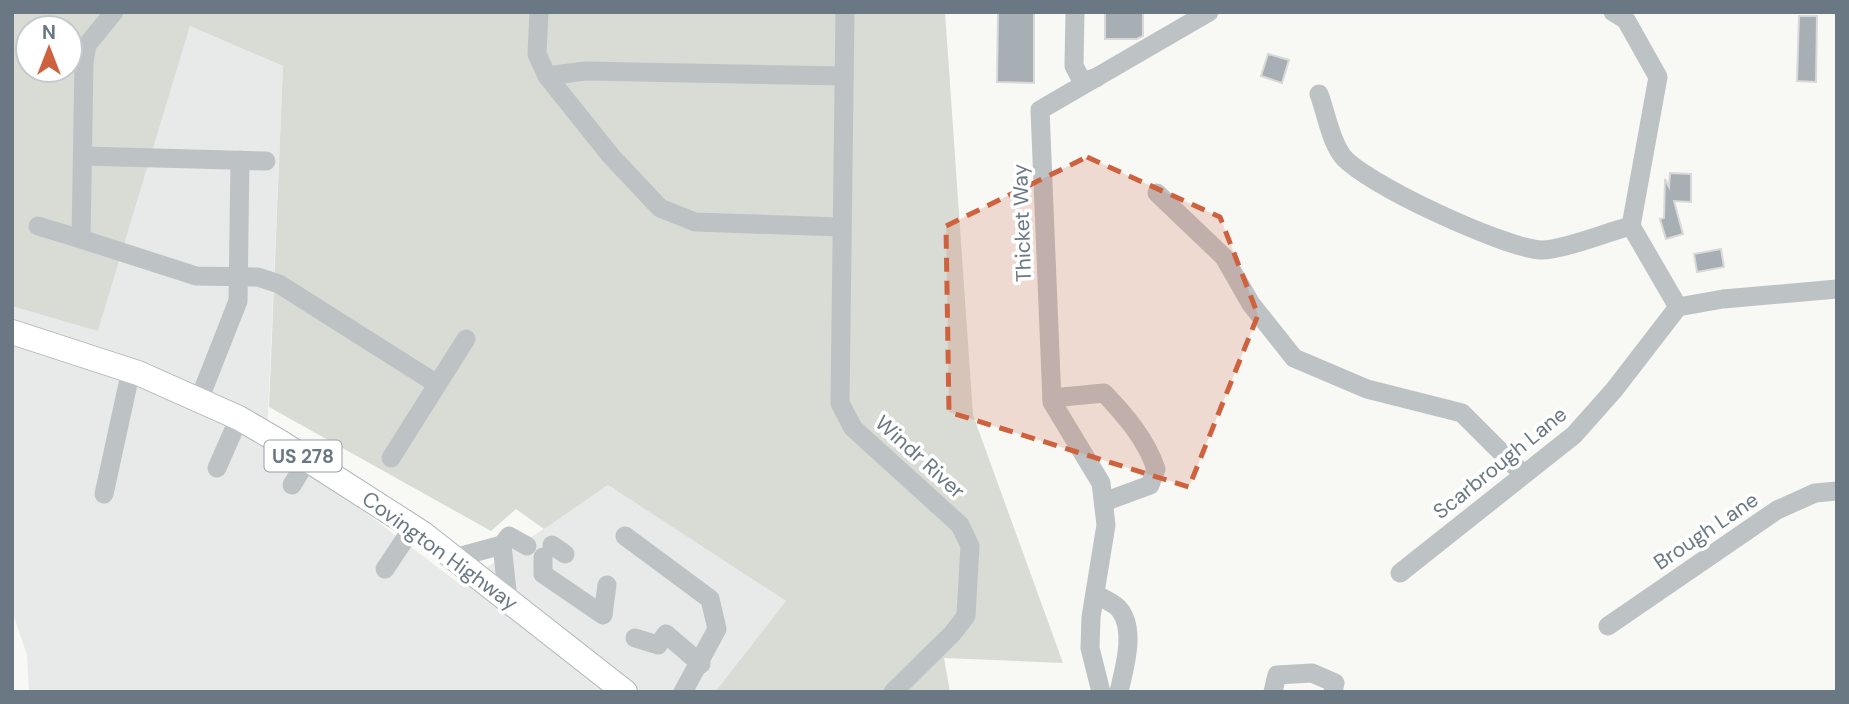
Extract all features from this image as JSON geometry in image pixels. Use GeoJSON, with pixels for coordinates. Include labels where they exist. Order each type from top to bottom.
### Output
{"type":"FeatureCollection","features":[{"type":"Feature","properties":{"kind":"main road","name":"Covington Highway"},"geometry":{"type":"LineString","coordinates":[[12,332],[131,370],[239,418],[413,527],[625,692]]}},
{"type":"Feature","properties":{"kind":"street"},"geometry":{"type":"LineString","coordinates":[[81,239],[87,45],[114,12]]}},
{"type":"Feature","properties":{"kind":"street"},"geometry":{"type":"LineString","coordinates":[[539,12],[537,54],[547,76],[611,156],[660,208],[695,222],[840,227]]}},
{"type":"Feature","properties":{"kind":"street","name":"Windr River"},"geometry":{"type":"LineString","coordinates":[[845,12],[839,403],[853,428],[960,525],[970,546],[966,615],[952,634],[893,692]]}},
{"type":"Feature","properties":{"kind":"street"},"geometry":{"type":"LineString","coordinates":[[1075,12],[1074,66],[1083,81],[1096,78]]}},
{"type":"Feature","properties":{"kind":"street","name":"Thicket Way"},"geometry":{"type":"LineString","coordinates":[[1101,692],[1090,648],[1091,617],[1097,595],[1106,525],[1104,502],[1101,483],[1052,398],[1040,110],[1209,12]]}},
{"type":"Feature","properties":{"kind":"street"},"geometry":{"type":"LineString","coordinates":[[1613,12],[1626,20],[1658,77],[1631,226],[1678,307],[1723,299],[1837,289]]}},
{"type":"Feature","properties":{"kind":"street"},"geometry":{"type":"LineString","coordinates":[[547,76],[585,71],[844,76]]}},
{"type":"Feature","properties":{"kind":"street"},"geometry":{"type":"LineString","coordinates":[[1319,94],[1342,156],[1368,176],[1443,215],[1501,240],[1543,250],[1631,226]]}},
{"type":"Feature","properties":{"kind":"street"},"geometry":{"type":"LineString","coordinates":[[84,156],[266,161]]}},
{"type":"Feature","properties":{"kind":"street"},"geometry":{"type":"LineString","coordinates":[[199,400],[239,301],[240,160]]}},
{"type":"Feature","properties":{"kind":"street"},"geometry":{"type":"LineString","coordinates":[[1157,193],[1224,257],[1251,304],[1294,358],[1367,389],[1462,413],[1523,474]]}},
{"type":"Feature","properties":{"kind":"street"},"geometry":{"type":"LineString","coordinates":[[38,226],[195,276],[240,276],[279,284],[437,384]]}},
{"type":"Feature","properties":{"kind":"street","name":"Scarbrough Lane"},"geometry":{"type":"LineString","coordinates":[[1400,573],[1574,435],[1614,390],[1678,307]]}},
{"type":"Feature","properties":{"kind":"street"},"geometry":{"type":"LineString","coordinates":[[391,458],[466,338]]}},
{"type":"Feature","properties":{"kind":"street"},"geometry":{"type":"LineString","coordinates":[[104,494],[131,370]]}},
{"type":"Feature","properties":{"kind":"street"},"geometry":{"type":"LineString","coordinates":[[1052,398],[1104,393],[1126,416],[1150,452],[1156,468],[1150,485],[1104,502]]}},
{"type":"Feature","properties":{"kind":"street"},"geometry":{"type":"LineString","coordinates":[[217,468],[239,418]]}},
{"type":"Feature","properties":{"kind":"street"},"geometry":{"type":"LineString","coordinates":[[292,485],[308,459]]}},
{"type":"Feature","properties":{"kind":"street","name":"Brough Lane"},"geometry":{"type":"LineString","coordinates":[[1608,626],[1777,510],[1815,493],[1837,491]]}},
{"type":"Feature","properties":{"kind":"street"},"geometry":{"type":"LineString","coordinates":[[385,569],[413,527]]}},
{"type":"Feature","properties":{"kind":"street"},"geometry":{"type":"LineString","coordinates":[[454,558],[502,545],[509,536],[547,551],[543,573],[603,615],[607,585]]}},
{"type":"Feature","properties":{"kind":"street"},"geometry":{"type":"LineString","coordinates":[[625,536],[694,594],[710,599],[718,629],[701,664],[683,692]]}},
{"type":"Feature","properties":{"kind":"street"},"geometry":{"type":"LineString","coordinates":[[502,545],[508,600]]}},
{"type":"Feature","properties":{"kind":"street"},"geometry":{"type":"LineString","coordinates":[[1097,595],[1120,609],[1126,622],[1128,649],[1119,692]]}},
{"type":"Feature","properties":{"kind":"street"},"geometry":{"type":"LineString","coordinates":[[635,638],[658,645],[666,634],[701,664]]}},
{"type":"Feature","properties":{"kind":"street"},"geometry":{"type":"LineString","coordinates":[[1273,692],[1277,675],[1312,673],[1335,683],[1333,692]]}},
{"type":"Feature","properties":{"kind":"highlighted area"},"geometry":{"type":"Polygon","coordinates":[[[1087,157],[1220,217],[1258,315],[1189,487],[949,412],[946,226],[1087,157]]]}},
{"type":"Feature","properties":{"kind":"shaded area"},"geometry":{"type":"Polygon","coordinates":[[[12,12],[945,12],[973,415],[1063,663],[944,658],[950,692],[715,692],[786,601],[608,485],[544,529],[516,509],[491,531],[269,407],[283,66],[190,26],[98,331],[12,306],[12,12]]]}},
{"type":"Feature","properties":{"kind":"shaded area"},"geometry":{"type":"Polygon","coordinates":[[[190,26],[283,66],[267,438],[461,585],[608,485],[786,601],[715,692],[29,692],[27,655],[12,611],[12,300],[98,331],[190,26]]]}},
{"type":"Feature","properties":{"kind":"building"},"geometry":{"type":"Polygon","coordinates":[[[998,12],[1034,12],[1034,83],[997,82],[998,12]]]}},
{"type":"Feature","properties":{"kind":"building"},"geometry":{"type":"Polygon","coordinates":[[[1105,12],[1143,12],[1143,36],[1137,39],[1105,39],[1105,12]]]}},
{"type":"Feature","properties":{"kind":"building"},"geometry":{"type":"Polygon","coordinates":[[[1799,16],[1817,16],[1816,82],[1797,81],[1799,16]]]}},
{"type":"Feature","properties":{"kind":"building"},"geometry":{"type":"Polygon","coordinates":[[[1268,54],[1289,60],[1282,83],[1261,76],[1268,54]]]}},
{"type":"Feature","properties":{"kind":"building"},"geometry":{"type":"Polygon","coordinates":[[[1670,173],[1691,174],[1691,202],[1674,201],[1683,234],[1666,239],[1660,219],[1664,218],[1665,179],[1669,187],[1670,173]]]}},
{"type":"Feature","properties":{"kind":"building"},"geometry":{"type":"Polygon","coordinates":[[[1721,249],[1724,267],[1697,272],[1694,254],[1721,249]]]}}]}
